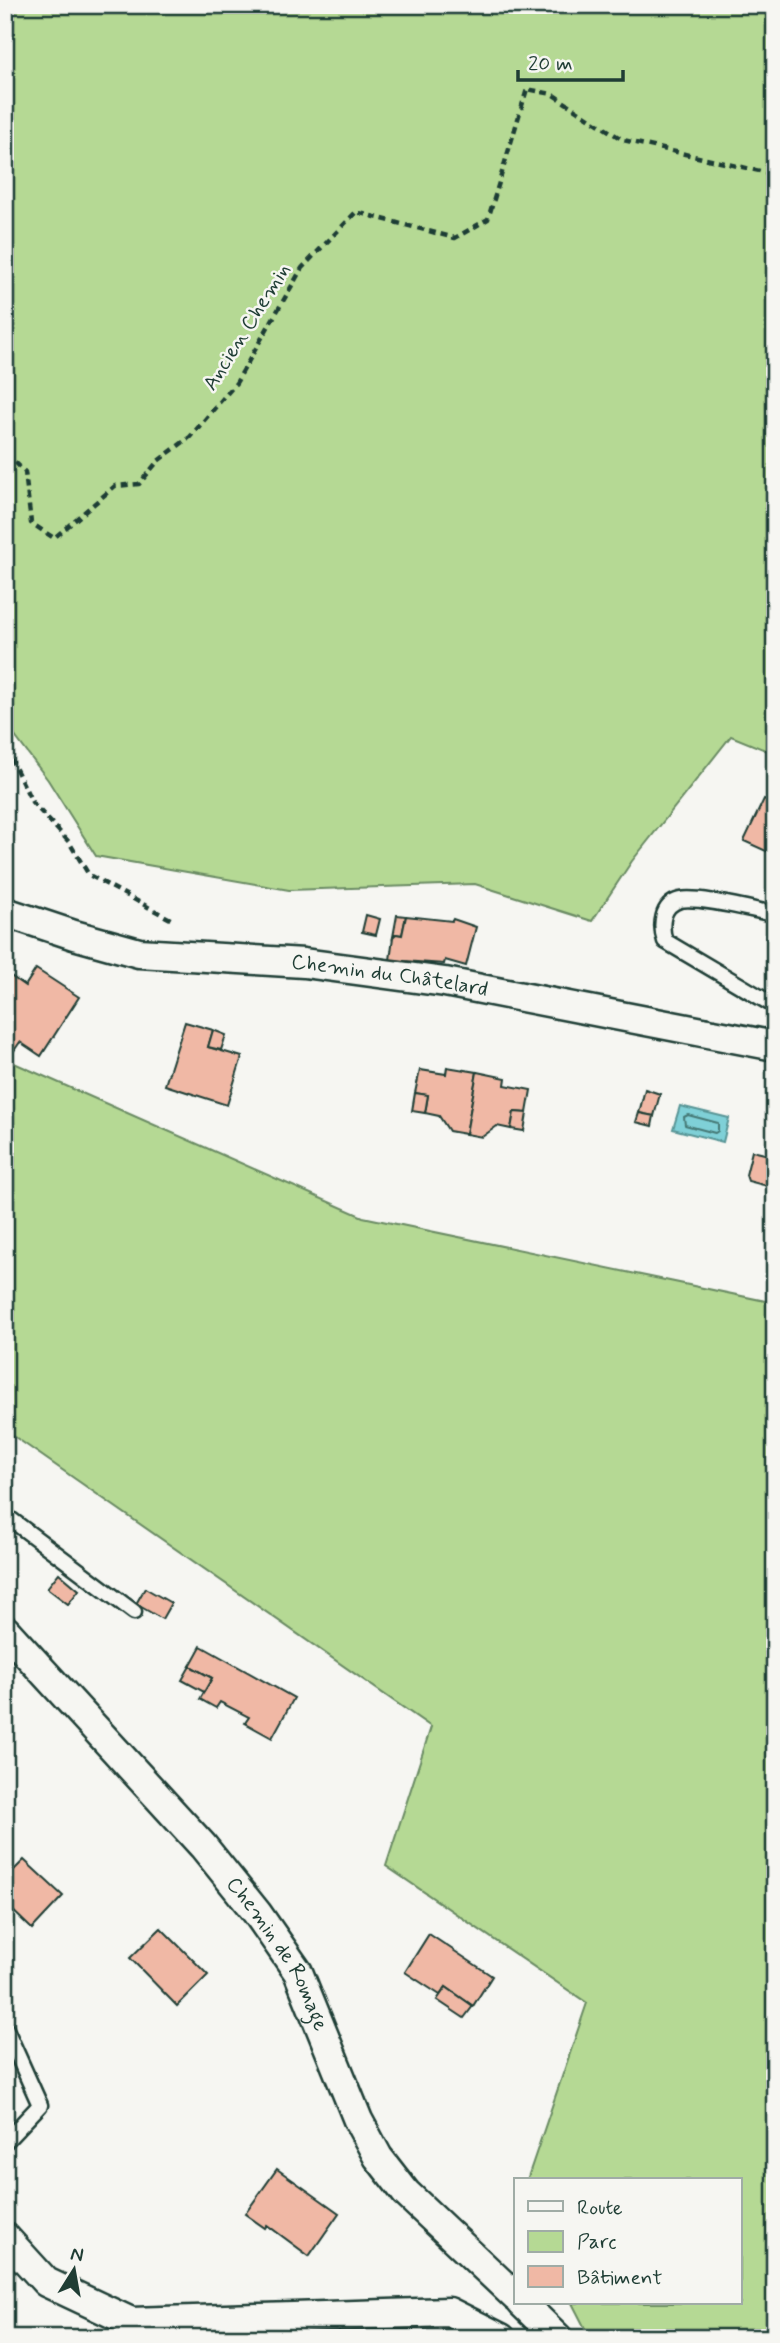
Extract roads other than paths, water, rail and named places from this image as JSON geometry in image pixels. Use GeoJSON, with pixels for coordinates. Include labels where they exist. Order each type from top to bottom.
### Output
{"type":"FeatureCollection","features":[{"type":"Feature","properties":{"kind":"street","name":"Chemin du Châtelard"},"geometry":{"type":"LineString","coordinates":[[5,912],[139,953],[304,963],[444,982],[775,1046]]}},
{"type":"Feature","properties":{"kind":"street","name":"Chemin de Romage"},"geometry":{"type":"LineString","coordinates":[[5,1630],[203,1846],[257,1913],[286,1952],[303,1982],[358,2120],[378,2157],[406,2193],[514,2295]]}},
{"type":"Feature","properties":{"kind":"street"},"geometry":{"type":"LineString","coordinates":[[5,2237],[46,2282],[131,2322],[449,2312],[502,2338]]}},
{"type":"Feature","properties":{"kind":"street"},"geometry":{"type":"LineString","coordinates":[[523,2304],[558,2338]]}},
{"type":"Feature","properties":{"kind":"lane"},"geometry":{"type":"LineString","coordinates":[[775,914],[694,900],[677,901],[664,913],[660,928],[665,942],[775,1006]]}},
{"type":"Feature","properties":{"kind":"lane"},"geometry":{"type":"LineString","coordinates":[[5,1515],[134,1612]]}},
{"type":"Feature","properties":{"kind":"lane"},"geometry":{"type":"LineString","coordinates":[[5,2027],[40,2105],[5,2141]]}},
{"type":"Feature","properties":{"kind":"water"},"geometry":{"type":"Polygon","coordinates":[[[680,1106],[729,1118],[723,1142],[673,1129],[680,1106]]]}}]}
